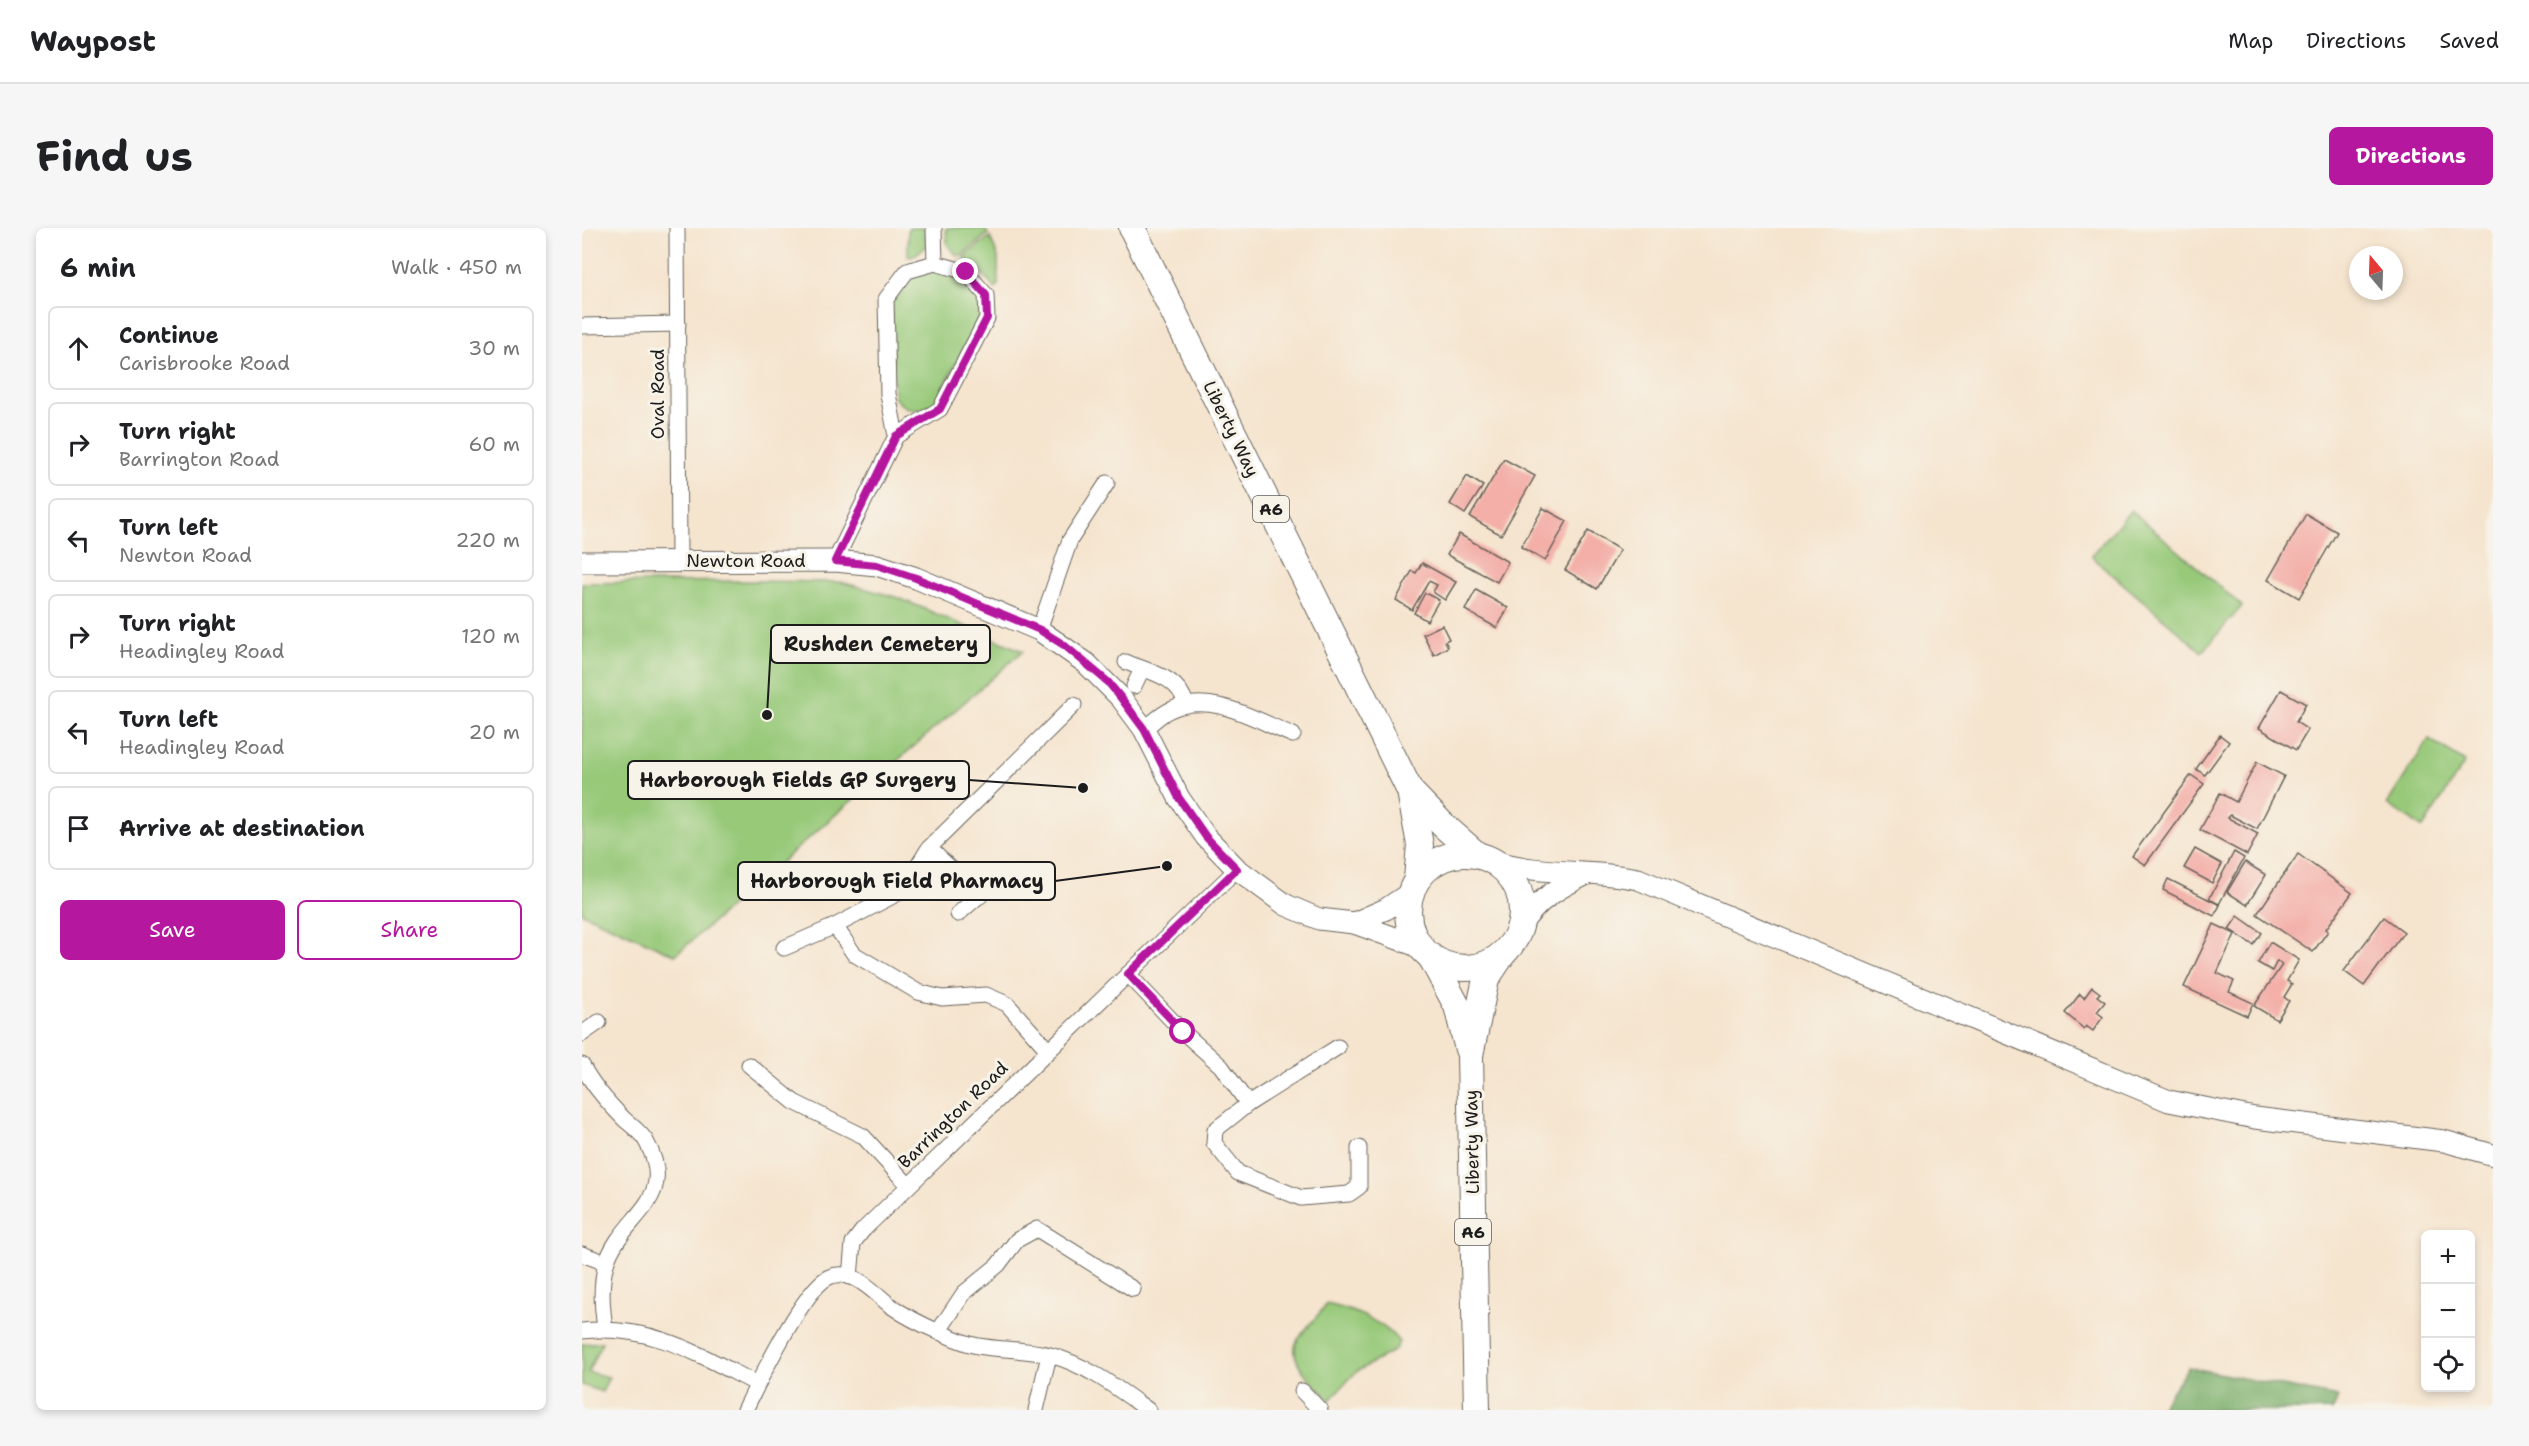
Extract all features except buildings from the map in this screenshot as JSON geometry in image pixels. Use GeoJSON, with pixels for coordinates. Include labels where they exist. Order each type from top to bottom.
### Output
{"type":"FeatureCollection","features":[{"type":"Feature","properties":{"kind":"highway","name":"Liberty Way"},"geometry":{"type":"LineString","coordinates":[[1132,228],[1410,791],[1420,845],[1414,886]]}},
{"type":"Feature","properties":{"kind":"highway","name":"Liberty Way"},"geometry":{"type":"LineString","coordinates":[[1410,791],[1444,826],[1484,857]]}},
{"type":"Feature","properties":{"kind":"highway"},"geometry":{"type":"LineString","coordinates":[[1464,853],[1484,857],[1504,869],[1514,881],[1520,895],[1522,910],[1520,926],[1513,942],[1502,955],[1485,964],[1466,968],[1448,965],[1426,952],[1408,921],[1414,886],[1437,861],[1464,853]]}},
{"type":"Feature","properties":{"kind":"highway","name":"Liberty Way"},"geometry":{"type":"LineString","coordinates":[[1426,952],[1457,1006],[1470,1055]]}},
{"type":"Feature","properties":{"kind":"highway","name":"Liberty Way"},"geometry":{"type":"LineString","coordinates":[[1477,1410],[1470,1055],[1486,979],[1502,955]]}},
{"type":"Feature","properties":{"kind":"street","name":"Oval Road"},"geometry":{"type":"LineString","coordinates":[[677,228],[679,561]]}},
{"type":"Feature","properties":{"kind":"street"},"geometry":{"type":"LineString","coordinates":[[934,228],[935,263]]}},
{"type":"Feature","properties":{"kind":"street"},"geometry":{"type":"LineString","coordinates":[[835,561],[896,436],[940,409],[987,318],[986,295],[966,272],[935,263],[907,271],[886,299],[888,394],[896,436]]}},
{"type":"Feature","properties":{"kind":"street"},"geometry":{"type":"LineString","coordinates":[[582,326],[678,324]]}},
{"type":"Feature","properties":{"kind":"street"},"geometry":{"type":"LineString","coordinates":[[1040,630],[1070,540],[1107,483]]}},
{"type":"Feature","properties":{"kind":"street","name":"Newton Road"},"geometry":{"type":"LineString","coordinates":[[582,562],[835,561],[877,565],[916,578],[1040,630],[1064,645],[1108,682],[1144,729],[1179,798],[1206,837],[1237,869],[1286,905],[1319,919],[1354,923],[1426,952]]}},
{"type":"Feature","properties":{"kind":"street"},"geometry":{"type":"LineString","coordinates":[[1126,662],[1177,686],[1182,692],[1185,704]]}},
{"type":"Feature","properties":{"kind":"street"},"geometry":{"type":"LineString","coordinates":[[1134,686],[1142,669]]}},
{"type":"Feature","properties":{"kind":"street"},"geometry":{"type":"LineString","coordinates":[[1144,729],[1168,711],[1185,704],[1208,703],[1220,705],[1293,735]]}},
{"type":"Feature","properties":{"kind":"street"},"geometry":{"type":"LineString","coordinates":[[784,948],[835,926],[902,891],[929,848],[1074,705]]}},
{"type":"Feature","properties":{"kind":"street"},"geometry":{"type":"LineString","coordinates":[[929,848],[980,896]]}},
{"type":"Feature","properties":{"kind":"street"},"geometry":{"type":"LineString","coordinates":[[1484,857],[1531,870],[1619,875],[1638,879],[2169,1101],[2255,1118],[2444,1141],[2493,1155]]}},
{"type":"Feature","properties":{"kind":"street","name":"Barrington Road"},"geometry":{"type":"LineString","coordinates":[[850,1277],[853,1243],[862,1230],[1237,869]]}},
{"type":"Feature","properties":{"kind":"street"},"geometry":{"type":"LineString","coordinates":[[1520,926],[1543,899],[1587,873]]}},
{"type":"Feature","properties":{"kind":"street"},"geometry":{"type":"LineString","coordinates":[[958,914],[999,878]]}},
{"type":"Feature","properties":{"kind":"street"},"geometry":{"type":"LineString","coordinates":[[1354,923],[1386,909],[1414,886]]}},
{"type":"Feature","properties":{"kind":"street"},"geometry":{"type":"LineString","coordinates":[[835,926],[855,954],[918,992],[942,998],[986,995],[1007,1004],[1048,1050]]}},
{"type":"Feature","properties":{"kind":"street"},"geometry":{"type":"LineString","coordinates":[[1128,974],[1183,1032],[1221,1066],[1248,1104]]}},
{"type":"Feature","properties":{"kind":"street"},"geometry":{"type":"LineString","coordinates":[[582,1034],[599,1022]]}},
{"type":"Feature","properties":{"kind":"street"},"geometry":{"type":"LineString","coordinates":[[1338,1047],[1248,1104],[1215,1130],[1214,1143],[1238,1173],[1301,1198],[1349,1194],[1359,1187],[1359,1148]]}},
{"type":"Feature","properties":{"kind":"street"},"geometry":{"type":"LineString","coordinates":[[582,1065],[588,1077],[647,1142],[657,1173],[652,1199],[626,1227],[606,1263],[601,1299],[605,1329]]}},
{"type":"Feature","properties":{"kind":"street"},"geometry":{"type":"LineString","coordinates":[[749,1065],[794,1102],[863,1136],[908,1185]]}},
{"type":"Feature","properties":{"kind":"street"},"geometry":{"type":"LineString","coordinates":[[939,1332],[964,1293],[998,1265],[1017,1240],[1037,1230],[1133,1289]]}},
{"type":"Feature","properties":{"kind":"street"},"geometry":{"type":"LineString","coordinates":[[582,1254],[606,1263]]}},
{"type":"Feature","properties":{"kind":"street"},"geometry":{"type":"LineString","coordinates":[[745,1410],[797,1313],[815,1288],[827,1278],[837,1275],[860,1281],[893,1307],[939,1332],[975,1346],[1049,1355],[1098,1375],[1148,1410]]}},
{"type":"Feature","properties":{"kind":"street"},"geometry":{"type":"LineString","coordinates":[[582,1331],[605,1329],[649,1334],[673,1342],[757,1384]]}},
{"type":"Feature","properties":{"kind":"street"},"geometry":{"type":"LineString","coordinates":[[1036,1410],[1049,1355]]}},
{"type":"Feature","properties":{"kind":"street"},"geometry":{"type":"LineString","coordinates":[[1302,1391],[1320,1410]]}},
{"type":"Feature","properties":{"kind":"green space"},"geometry":{"type":"Polygon","coordinates":[[[908,228],[925,228],[926,247],[912,257],[908,256],[908,228]]]}},
{"type":"Feature","properties":{"kind":"green space"},"geometry":{"type":"Polygon","coordinates":[[[946,228],[984,228],[988,234],[962,255],[957,256],[947,244],[946,228]]]}},
{"type":"Feature","properties":{"kind":"green space"},"geometry":{"type":"Polygon","coordinates":[[[990,237],[998,257],[998,286],[995,289],[982,273],[963,257],[990,237]]]}},
{"type":"Feature","properties":{"kind":"green space"},"geometry":{"type":"Polygon","coordinates":[[[934,269],[960,274],[981,300],[982,312],[936,403],[924,409],[914,410],[903,406],[894,397],[891,304],[907,278],[934,269]]]}},
{"type":"Feature","properties":{"kind":"green space"},"geometry":{"type":"Polygon","coordinates":[[[2131,510],[2242,606],[2202,652],[2091,556],[2131,510]]]}},
{"type":"Feature","properties":{"kind":"green space"},"geometry":{"type":"Polygon","coordinates":[[[841,582],[899,598],[1023,651],[675,955],[582,913],[582,583],[841,582]]]}},
{"type":"Feature","properties":{"kind":"green space"},"geometry":{"type":"Polygon","coordinates":[[[2429,739],[2465,762],[2423,828],[2387,804],[2429,739]]]}},
{"type":"Feature","properties":{"kind":"green space"},"geometry":{"type":"Polygon","coordinates":[[[1327,1304],[1357,1313],[1376,1322],[1399,1342],[1395,1350],[1356,1372],[1330,1400],[1305,1374],[1299,1365],[1295,1349],[1300,1336],[1327,1304]]]}},
{"type":"Feature","properties":{"kind":"green space"},"geometry":{"type":"Polygon","coordinates":[[[602,1342],[588,1372],[609,1377],[602,1392],[582,1385],[582,1344],[602,1342]]]}},
{"type":"Feature","properties":{"kind":"green space"},"geometry":{"type":"Polygon","coordinates":[[[2188,1367],[2338,1397],[2333,1410],[2159,1410],[2188,1367]]]}},
{"type":"Feature","properties":{"kind":"place","name":"Rushden Cemetery"},"geometry":{"type":"Point","coordinates":[767,715]}},
{"type":"Feature","properties":{"kind":"place","name":"Harborough Fields GP Surgery"},"geometry":{"type":"Point","coordinates":[1083,788]}},
{"type":"Feature","properties":{"kind":"place","name":"Harborough Field Pharmacy"},"geometry":{"type":"Point","coordinates":[1167,866]}},
{"type":"Feature","properties":{"kind":"route"},"geometry":{"type":"LineString","coordinates":[[966,272],[986,295],[987,318],[940,409],[896,436],[835,561],[877,565],[916,578],[1040,630],[1064,645],[1108,682],[1144,729],[1179,798],[1206,837],[1237,869],[1128,974],[1183,1032]]}}]}
